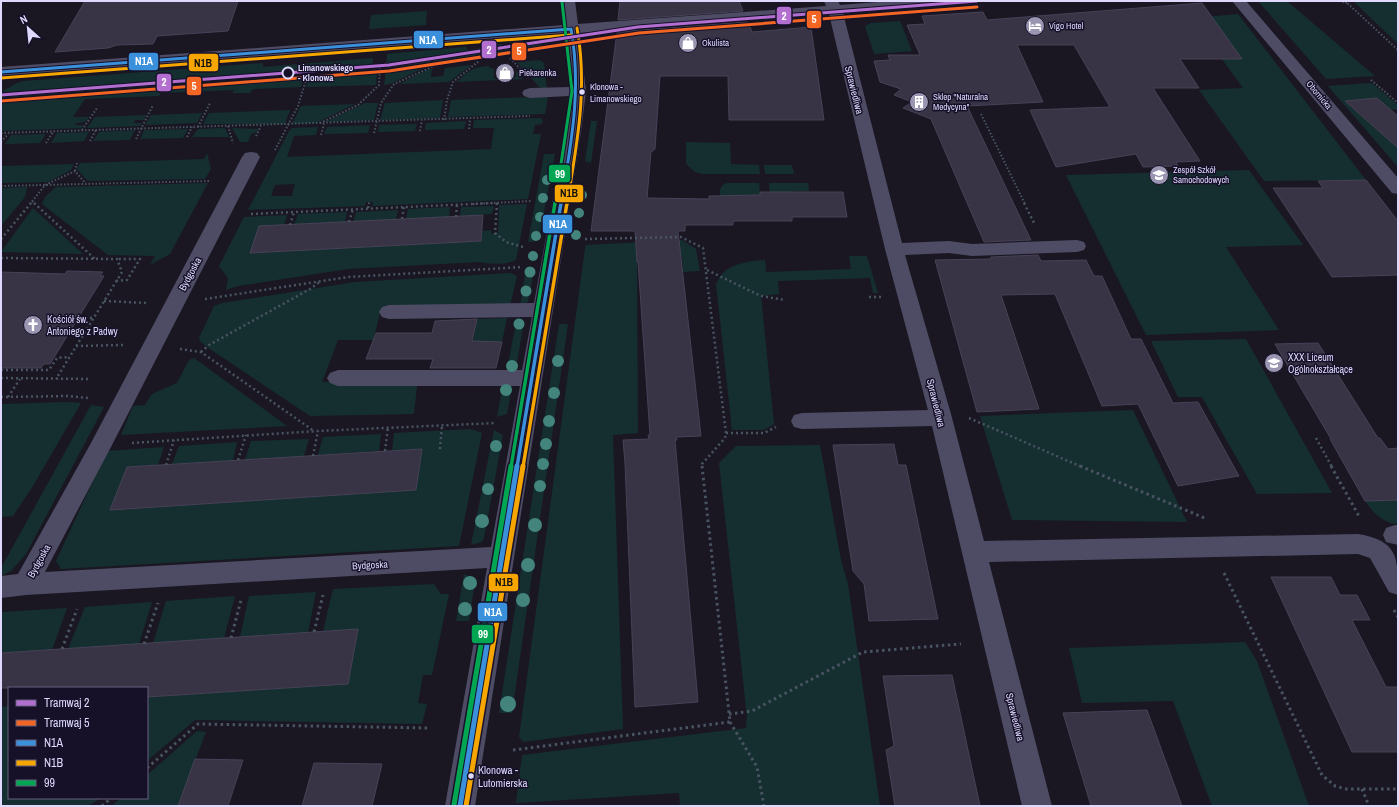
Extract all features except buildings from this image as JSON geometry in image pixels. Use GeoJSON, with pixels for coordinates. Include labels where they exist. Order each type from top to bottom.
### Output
{"type":"FeatureCollection","features":[{"type":"Feature","properties":{"kind":"street"},"geometry":{"type":"LineString","coordinates":[[460,806],[574,132],[578,91],[576,61],[568,1]]}},
{"type":"Feature","properties":{"kind":"street"},"geometry":{"type":"LineString","coordinates":[[2,73],[571,29],[833,5],[946,1]]}},
{"type":"Feature","properties":{"kind":"street","name":"Obornicka"},"geometry":{"type":"LineString","coordinates":[[1238,1],[1398,189]]}},
{"type":"Feature","properties":{"kind":"street","name":"Sprawiedliwa"},"geometry":{"type":"LineString","coordinates":[[833,5],[894,249],[940,416],[1037,806]]}},
{"type":"Feature","properties":{"kind":"street"},"geometry":{"type":"LineString","coordinates":[[530,94],[578,91]]}},
{"type":"Feature","properties":{"kind":"street","name":"Bydgoska"},"geometry":{"type":"LineString","coordinates":[[26,584],[101,445],[239,180],[253,148]]}},
{"type":"Feature","properties":{"kind":"street"},"geometry":{"type":"LineString","coordinates":[[894,249],[949,246],[972,250],[1077,246]]}},
{"type":"Feature","properties":{"kind":"street"},"geometry":{"type":"LineString","coordinates":[[389,312],[544,310]]}},
{"type":"Feature","properties":{"kind":"street"},"geometry":{"type":"LineString","coordinates":[[338,378],[532,378]]}},
{"type":"Feature","properties":{"kind":"street"},"geometry":{"type":"LineString","coordinates":[[802,421],[940,416]]}},
{"type":"Feature","properties":{"kind":"street"},"geometry":{"type":"LineString","coordinates":[[973,552],[1350,544],[1370,546],[1379,551],[1394,594]]}},
{"type":"Feature","properties":{"kind":"street","name":"Bydgoska"},"geometry":{"type":"LineString","coordinates":[[26,584],[502,557]]}},
{"type":"Feature","properties":{"kind":"street"},"geometry":{"type":"LineString","coordinates":[[1,587],[26,584]]}},
{"type":"Feature","properties":{"kind":"path"},"geometry":{"type":"LineString","coordinates":[[1339,1],[1346,2],[1398,50]]}},
{"type":"Feature","properties":{"kind":"path"},"geometry":{"type":"LineString","coordinates":[[444,120],[447,100],[454,82],[479,61]]}},
{"type":"Feature","properties":{"kind":"path"},"geometry":{"type":"LineString","coordinates":[[374,133],[381,103],[394,84],[436,65]]}},
{"type":"Feature","properties":{"kind":"path"},"geometry":{"type":"LineString","coordinates":[[318,124],[358,105],[379,85],[380,68]]}},
{"type":"Feature","properties":{"kind":"path"},"geometry":{"type":"LineString","coordinates":[[298,106],[307,76]]}},
{"type":"Feature","properties":{"kind":"path"},"geometry":{"type":"LineString","coordinates":[[1372,80],[1398,102]]}},
{"type":"Feature","properties":{"kind":"path"},"geometry":{"type":"LineString","coordinates":[[198,127],[210,103]]}},
{"type":"Feature","properties":{"kind":"path"},"geometry":{"type":"LineString","coordinates":[[136,139],[153,105]]}},
{"type":"Feature","properties":{"kind":"path"},"geometry":{"type":"LineString","coordinates":[[82,130],[97,108]]}},
{"type":"Feature","properties":{"kind":"path"},"geometry":{"type":"LineString","coordinates":[[981,114],[1045,247]]}},
{"type":"Feature","properties":{"kind":"path"},"geometry":{"type":"LineString","coordinates":[[1,133],[324,124],[533,116]]}},
{"type":"Feature","properties":{"kind":"path"},"geometry":{"type":"LineString","coordinates":[[469,129],[470,119]]}},
{"type":"Feature","properties":{"kind":"path"},"geometry":{"type":"LineString","coordinates":[[420,131],[422,120]]}},
{"type":"Feature","properties":{"kind":"path"},"geometry":{"type":"LineString","coordinates":[[321,135],[324,124]]}},
{"type":"Feature","properties":{"kind":"path"},"geometry":{"type":"LineString","coordinates":[[253,148],[261,126]]}},
{"type":"Feature","properties":{"kind":"path"},"geometry":{"type":"LineString","coordinates":[[187,138],[193,127]]}},
{"type":"Feature","properties":{"kind":"path"},"geometry":{"type":"LineString","coordinates":[[90,141],[96,130]]}},
{"type":"Feature","properties":{"kind":"path"},"geometry":{"type":"LineString","coordinates":[[46,143],[54,132]]}},
{"type":"Feature","properties":{"kind":"path"},"geometry":{"type":"LineString","coordinates":[[1,142],[8,133]]}},
{"type":"Feature","properties":{"kind":"path"},"geometry":{"type":"LineString","coordinates":[[1,239],[45,185],[74,171],[77,163]]}},
{"type":"Feature","properties":{"kind":"path"},"geometry":{"type":"LineString","coordinates":[[74,171],[86,184]]}},
{"type":"Feature","properties":{"kind":"path"},"geometry":{"type":"LineString","coordinates":[[1,186],[239,180]]}},
{"type":"Feature","properties":{"kind":"path"},"geometry":{"type":"LineString","coordinates":[[32,201],[95,258]]}},
{"type":"Feature","properties":{"kind":"path"},"geometry":{"type":"LineString","coordinates":[[249,214],[532,201]]}},
{"type":"Feature","properties":{"kind":"path"},"geometry":{"type":"LineString","coordinates":[[368,208],[369,202]]}},
{"type":"Feature","properties":{"kind":"path"},"geometry":{"type":"LineString","coordinates":[[497,202],[495,233],[506,242],[523,247]]}},
{"type":"Feature","properties":{"kind":"path"},"geometry":{"type":"LineString","coordinates":[[456,217],[457,204]]}},
{"type":"Feature","properties":{"kind":"path"},"geometry":{"type":"LineString","coordinates":[[402,219],[404,207]]}},
{"type":"Feature","properties":{"kind":"path"},"geometry":{"type":"LineString","coordinates":[[349,222],[352,209]]}},
{"type":"Feature","properties":{"kind":"path"},"geometry":{"type":"LineString","coordinates":[[290,225],[294,212]]}},
{"type":"Feature","properties":{"kind":"path"},"geometry":{"type":"LineString","coordinates":[[585,239],[681,237],[703,248],[707,270],[726,433],[725,438],[702,464],[729,714],[730,722],[757,767],[764,806]]}},
{"type":"Feature","properties":{"kind":"path"},"geometry":{"type":"LineString","coordinates":[[1,258],[140,259],[127,280],[116,282]]}},
{"type":"Feature","properties":{"kind":"path"},"geometry":{"type":"LineString","coordinates":[[56,379],[122,272],[117,259]]}},
{"type":"Feature","properties":{"kind":"path"},"geometry":{"type":"LineString","coordinates":[[104,302],[174,304],[348,277],[523,267]]}},
{"type":"Feature","properties":{"kind":"path"},"geometry":{"type":"LineString","coordinates":[[707,270],[761,296],[785,300]]}},
{"type":"Feature","properties":{"kind":"path"},"geometry":{"type":"LineString","coordinates":[[201,352],[210,345],[310,289],[323,280]]}},
{"type":"Feature","properties":{"kind":"path"},"geometry":{"type":"LineString","coordinates":[[869,297],[882,296]]}},
{"type":"Feature","properties":{"kind":"path"},"geometry":{"type":"LineString","coordinates":[[70,317],[93,318]]}},
{"type":"Feature","properties":{"kind":"path"},"geometry":{"type":"LineString","coordinates":[[76,346],[152,346],[201,352],[316,431]]}},
{"type":"Feature","properties":{"kind":"path"},"geometry":{"type":"LineString","coordinates":[[1,370],[49,370],[57,358],[69,357]]}},
{"type":"Feature","properties":{"kind":"path"},"geometry":{"type":"LineString","coordinates":[[1,378],[91,379]]}},
{"type":"Feature","properties":{"kind":"path"},"geometry":{"type":"LineString","coordinates":[[8,397],[20,378]]}},
{"type":"Feature","properties":{"kind":"path"},"geometry":{"type":"LineString","coordinates":[[1,397],[70,396],[89,398]]}},
{"type":"Feature","properties":{"kind":"path"},"geometry":{"type":"LineString","coordinates":[[940,416],[965,416],[1212,521]]}},
{"type":"Feature","properties":{"kind":"path"},"geometry":{"type":"LineString","coordinates":[[726,433],[764,433],[774,427],[802,421]]}},
{"type":"Feature","properties":{"kind":"path"},"geometry":{"type":"LineString","coordinates":[[101,445],[388,427],[524,423]]}},
{"type":"Feature","properties":{"kind":"path"},"geometry":{"type":"LineString","coordinates":[[440,449],[442,425]]}},
{"type":"Feature","properties":{"kind":"path"},"geometry":{"type":"LineString","coordinates":[[385,451],[388,427]]}},
{"type":"Feature","properties":{"kind":"path"},"geometry":{"type":"LineString","coordinates":[[313,456],[316,431]]}},
{"type":"Feature","properties":{"kind":"path"},"geometry":{"type":"LineString","coordinates":[[238,460],[246,435]]}},
{"type":"Feature","properties":{"kind":"path"},"geometry":{"type":"LineString","coordinates":[[1316,438],[1362,520],[1370,546]]}},
{"type":"Feature","properties":{"kind":"path"},"geometry":{"type":"LineString","coordinates":[[166,465],[174,440]]}},
{"type":"Feature","properties":{"kind":"path"},"geometry":{"type":"LineString","coordinates":[[1221,566],[1322,775],[1335,786],[1346,789],[1398,789]]}},
{"type":"Feature","properties":{"kind":"path"},"geometry":{"type":"LineString","coordinates":[[314,632],[323,594]]}},
{"type":"Feature","properties":{"kind":"path"},"geometry":{"type":"LineString","coordinates":[[1394,594],[1398,617]]}},
{"type":"Feature","properties":{"kind":"path"},"geometry":{"type":"LineString","coordinates":[[144,644],[160,597]]}},
{"type":"Feature","properties":{"kind":"path"},"geometry":{"type":"LineString","coordinates":[[231,638],[241,599]]}},
{"type":"Feature","properties":{"kind":"path"},"geometry":{"type":"LineString","coordinates":[[62,649],[80,602]]}},
{"type":"Feature","properties":{"kind":"path"},"geometry":{"type":"LineString","coordinates":[[729,714],[752,711],[862,652],[961,644]]}},
{"type":"Feature","properties":{"kind":"path"},"geometry":{"type":"LineString","coordinates":[[513,750],[730,722]]}},
{"type":"Feature","properties":{"kind":"path"},"geometry":{"type":"LineString","coordinates":[[148,767],[198,724],[428,728]]}},
{"type":"Feature","properties":{"kind":"path"},"geometry":{"type":"LineString","coordinates":[[1362,789],[1369,806]]}},
{"type":"Feature","properties":{"kind":"path"},"geometry":{"type":"LineString","coordinates":[[102,806],[110,799]]}},
{"type":"Feature","properties":{"kind":"green space"},"geometry":{"type":"Polygon","coordinates":[[[1258,1],[1299,1],[1288,2],[1375,76],[1326,79],[1258,1]]]}},
{"type":"Feature","properties":{"kind":"green space"},"geometry":{"type":"Polygon","coordinates":[[[1353,1],[1398,1],[1398,44],[1353,1]]]}},
{"type":"Feature","properties":{"kind":"green space"},"geometry":{"type":"Polygon","coordinates":[[[427,11],[426,25],[369,29],[371,15],[427,11]]]}},
{"type":"Feature","properties":{"kind":"green space"},"geometry":{"type":"Polygon","coordinates":[[[1238,14],[1366,180],[1264,181],[1199,90],[1243,88],[1192,18],[1238,14]]]}},
{"type":"Feature","properties":{"kind":"green space"},"geometry":{"type":"Polygon","coordinates":[[[900,21],[912,51],[874,54],[865,26],[871,23],[900,21]]]}},
{"type":"Feature","properties":{"kind":"green space"},"geometry":{"type":"Polygon","coordinates":[[[537,43],[552,48],[386,68],[387,54],[466,47],[468,50],[501,44],[504,49],[537,43]]]}},
{"type":"Feature","properties":{"kind":"green space"},"geometry":{"type":"Polygon","coordinates":[[[373,58],[372,68],[1,98],[4,90],[24,81],[263,63],[263,67],[373,58]]]}},
{"type":"Feature","properties":{"kind":"green space"},"geometry":{"type":"Polygon","coordinates":[[[540,60],[544,63],[547,89],[539,87],[517,62],[540,60]]]}},
{"type":"Feature","properties":{"kind":"green space"},"geometry":{"type":"Polygon","coordinates":[[[472,65],[449,82],[399,84],[429,69],[432,69],[431,77],[443,76],[445,68],[472,65]]]}},
{"type":"Feature","properties":{"kind":"green space"},"geometry":{"type":"Polygon","coordinates":[[[489,66],[491,69],[494,68],[494,79],[516,77],[516,70],[523,79],[457,82],[471,70],[489,66]]]}},
{"type":"Feature","properties":{"kind":"green space"},"geometry":{"type":"Polygon","coordinates":[[[422,69],[390,84],[384,85],[386,71],[422,69]]]}},
{"type":"Feature","properties":{"kind":"green space"},"geometry":{"type":"Polygon","coordinates":[[[377,73],[376,85],[306,87],[309,78],[377,73]]]}},
{"type":"Feature","properties":{"kind":"green space"},"geometry":{"type":"Polygon","coordinates":[[[304,79],[301,87],[253,89],[250,93],[232,93],[234,90],[161,93],[159,96],[85,99],[73,117],[89,117],[85,122],[76,123],[75,125],[83,125],[82,128],[1,131],[1,105],[4,102],[304,79]]]}},
{"type":"Feature","properties":{"kind":"green space"},"geometry":{"type":"Polygon","coordinates":[[[1373,84],[1398,105],[1398,109],[1392,110],[1377,98],[1345,101],[1398,148],[1398,167],[1328,86],[1373,84]]]}},
{"type":"Feature","properties":{"kind":"green space"},"geometry":{"type":"Polygon","coordinates":[[[548,97],[545,114],[448,117],[451,100],[548,97]]]}},
{"type":"Feature","properties":{"kind":"green space"},"geometry":{"type":"Polygon","coordinates":[[[443,100],[440,118],[380,120],[385,103],[443,100]]]}},
{"type":"Feature","properties":{"kind":"green space"},"geometry":{"type":"Polygon","coordinates":[[[365,103],[378,103],[374,120],[325,122],[365,103]]]}},
{"type":"Feature","properties":{"kind":"green space"},"geometry":{"type":"Polygon","coordinates":[[[355,104],[316,123],[292,124],[301,106],[355,104]]]}},
{"type":"Feature","properties":{"kind":"green space"},"geometry":{"type":"Polygon","coordinates":[[[290,110],[285,124],[203,124],[209,113],[290,110]]]}},
{"type":"Feature","properties":{"kind":"green space"},"geometry":{"type":"Polygon","coordinates":[[[202,113],[197,123],[145,125],[151,115],[202,113]]]}},
{"type":"Feature","properties":{"kind":"green space"},"geometry":{"type":"Polygon","coordinates":[[[146,115],[144,120],[135,120],[134,123],[142,123],[140,126],[87,128],[95,117],[146,115]]]}},
{"type":"Feature","properties":{"kind":"green space"},"geometry":{"type":"Polygon","coordinates":[[[540,118],[543,120],[542,124],[535,125],[533,134],[541,134],[528,199],[372,206],[373,202],[366,202],[365,206],[248,210],[289,131],[292,128],[318,127],[316,135],[294,136],[287,157],[491,149],[494,128],[473,128],[474,120],[540,118]],[[295,184],[275,185],[271,196],[292,196],[295,184]]]}},
{"type":"Feature","properties":{"kind":"green space"},"geometry":{"type":"Polygon","coordinates":[[[466,121],[464,129],[425,130],[426,123],[466,121]]]}},
{"type":"Feature","properties":{"kind":"green space"},"geometry":{"type":"Polygon","coordinates":[[[591,121],[597,121],[591,163],[585,161],[591,121]]]}},
{"type":"Feature","properties":{"kind":"green space"},"geometry":{"type":"Polygon","coordinates":[[[417,124],[415,131],[378,132],[379,125],[417,124]]]}},
{"type":"Feature","properties":{"kind":"green space"},"geometry":{"type":"Polygon","coordinates":[[[370,125],[368,133],[324,134],[327,127],[370,125]]]}},
{"type":"Feature","properties":{"kind":"green space"},"geometry":{"type":"Polygon","coordinates":[[[225,128],[229,137],[192,137],[198,129],[225,128]]]}},
{"type":"Feature","properties":{"kind":"green space"},"geometry":{"type":"Polygon","coordinates":[[[232,128],[259,129],[255,133],[251,134],[248,142],[240,142],[232,128]]]}},
{"type":"Feature","properties":{"kind":"green space"},"geometry":{"type":"Polygon","coordinates":[[[188,129],[183,138],[140,139],[144,130],[188,129]]]}},
{"type":"Feature","properties":{"kind":"green space"},"geometry":{"type":"Polygon","coordinates":[[[135,130],[130,140],[93,141],[99,132],[135,130]]]}},
{"type":"Feature","properties":{"kind":"green space"},"geometry":{"type":"Polygon","coordinates":[[[89,132],[84,141],[51,143],[57,133],[89,132]]]}},
{"type":"Feature","properties":{"kind":"green space"},"geometry":{"type":"Polygon","coordinates":[[[46,134],[40,143],[5,144],[11,135],[46,134]]]}},
{"type":"Feature","properties":{"kind":"green space"},"geometry":{"type":"Polygon","coordinates":[[[686,142],[730,143],[731,164],[759,165],[760,174],[702,174],[695,172],[686,164],[686,142]]]}},
{"type":"Feature","properties":{"kind":"green space"},"geometry":{"type":"Polygon","coordinates":[[[207,153],[211,169],[205,179],[88,181],[77,169],[80,163],[204,159],[207,153]]]}},
{"type":"Feature","properties":{"kind":"green space"},"geometry":{"type":"Polygon","coordinates":[[[544,154],[555,154],[539,238],[533,242],[528,242],[544,154]]]}},
{"type":"Feature","properties":{"kind":"green space"},"geometry":{"type":"Polygon","coordinates":[[[74,164],[71,170],[48,182],[1,183],[1,166],[74,164]]]}},
{"type":"Feature","properties":{"kind":"green space"},"geometry":{"type":"Polygon","coordinates":[[[764,165],[792,165],[794,174],[765,174],[764,165]]]}},
{"type":"Feature","properties":{"kind":"green space","name":"Zespół Szkół Samochodowych"},"geometry":{"type":"Polygon","coordinates":[[[1249,170],[1303,245],[1226,247],[1279,330],[1146,335],[1066,175],[1249,170]]]}},
{"type":"Feature","properties":{"kind":"green space"},"geometry":{"type":"Polygon","coordinates":[[[208,183],[170,254],[150,265],[155,256],[108,255],[42,204],[45,197],[56,187],[208,183]]]}},
{"type":"Feature","properties":{"kind":"green space"},"geometry":{"type":"Polygon","coordinates":[[[727,183],[759,183],[760,195],[738,195],[738,199],[720,199],[721,187],[727,183]]]}},
{"type":"Feature","properties":{"kind":"green space"},"geometry":{"type":"Polygon","coordinates":[[[769,183],[808,183],[809,191],[793,191],[793,195],[770,195],[769,183]]]}},
{"type":"Feature","properties":{"kind":"green space"},"geometry":{"type":"Polygon","coordinates":[[[27,187],[25,197],[1,226],[1,188],[27,187]]]}},
{"type":"Feature","properties":{"kind":"green space"},"geometry":{"type":"Polygon","coordinates":[[[527,204],[516,260],[508,263],[493,264],[479,262],[348,269],[238,286],[226,290],[228,278],[219,266],[244,217],[287,215],[284,225],[251,253],[481,241],[482,231],[491,230],[492,234],[498,233],[499,205],[527,204]]]}},
{"type":"Feature","properties":{"kind":"green space"},"geometry":{"type":"Polygon","coordinates":[[[494,206],[492,214],[460,216],[461,207],[494,206]]]}},
{"type":"Feature","properties":{"kind":"green space"},"geometry":{"type":"Polygon","coordinates":[[[450,207],[449,217],[406,219],[408,209],[450,207]]]}},
{"type":"Feature","properties":{"kind":"green space"},"geometry":{"type":"Polygon","coordinates":[[[33,208],[83,254],[1,252],[33,208]]]}},
{"type":"Feature","properties":{"kind":"green space"},"geometry":{"type":"Polygon","coordinates":[[[398,210],[396,220],[353,222],[356,212],[398,210]]]}},
{"type":"Feature","properties":{"kind":"green space"},"geometry":{"type":"Polygon","coordinates":[[[347,212],[345,222],[294,225],[298,214],[347,212]]]}},
{"type":"Feature","properties":{"kind":"green space"},"geometry":{"type":"Polygon","coordinates":[[[682,240],[696,249],[700,271],[683,272],[682,256],[637,258],[638,433],[613,435],[623,729],[523,742],[519,737],[585,248],[586,245],[682,240]]]}},
{"type":"Feature","properties":{"kind":"green space"},"geometry":{"type":"Polygon","coordinates":[[[849,256],[867,256],[878,293],[873,293],[870,278],[778,281],[779,294],[761,296],[774,424],[764,430],[732,430],[716,284],[720,277],[727,270],[737,265],[765,260],[766,272],[851,269],[849,256]]]}},
{"type":"Feature","properties":{"kind":"green space"},"geometry":{"type":"Polygon","coordinates":[[[526,268],[534,271],[528,302],[520,306],[526,268]]]}},
{"type":"Feature","properties":{"kind":"green space"},"geometry":{"type":"Polygon","coordinates":[[[511,273],[517,276],[510,306],[382,307],[373,340],[338,340],[322,382],[404,382],[417,386],[414,414],[310,416],[207,347],[200,341],[199,338],[214,306],[222,303],[355,282],[511,273]]]}},
{"type":"Feature","properties":{"kind":"green space"},"geometry":{"type":"Polygon","coordinates":[[[507,318],[502,342],[473,341],[477,319],[507,318]]]}},
{"type":"Feature","properties":{"kind":"green space"},"geometry":{"type":"Polygon","coordinates":[[[517,318],[524,321],[516,369],[506,374],[517,318]]]}},
{"type":"Feature","properties":{"kind":"green space"},"geometry":{"type":"Polygon","coordinates":[[[559,324],[568,324],[512,713],[499,713],[559,324]]]}},
{"type":"Feature","properties":{"kind":"green space"},"geometry":{"type":"Polygon","coordinates":[[[1246,339],[1332,493],[1257,494],[1202,397],[1178,397],[1151,341],[1246,339]]]}},
{"type":"Feature","properties":{"kind":"green space"},"geometry":{"type":"Polygon","coordinates":[[[194,358],[287,426],[121,435],[133,406],[145,405],[152,394],[177,383],[189,360],[194,358]]]}},
{"type":"Feature","properties":{"kind":"green space"},"geometry":{"type":"Polygon","coordinates":[[[503,385],[512,386],[507,414],[497,417],[503,385]]]}},
{"type":"Feature","properties":{"kind":"green space"},"geometry":{"type":"Polygon","coordinates":[[[81,403],[33,486],[13,516],[1,517],[1,404],[81,403]]]}},
{"type":"Feature","properties":{"kind":"green space"},"geometry":{"type":"Polygon","coordinates":[[[91,405],[104,407],[26,554],[11,571],[1,576],[1,568],[91,405]]]}},
{"type":"Feature","properties":{"kind":"green space"},"geometry":{"type":"Polygon","coordinates":[[[1133,410],[1187,522],[1012,520],[980,416],[1133,410]]]}},
{"type":"Feature","properties":{"kind":"green space"},"geometry":{"type":"Polygon","coordinates":[[[471,429],[482,433],[459,546],[61,569],[56,561],[107,451],[164,447],[158,465],[127,467],[111,510],[416,490],[422,449],[392,451],[394,433],[471,429]]]}},
{"type":"Feature","properties":{"kind":"green space"},"geometry":{"type":"Polygon","coordinates":[[[494,430],[503,435],[484,538],[482,542],[471,545],[494,430]]]}},
{"type":"Feature","properties":{"kind":"green space"},"geometry":{"type":"Polygon","coordinates":[[[381,434],[379,451],[318,455],[323,437],[381,434]]]}},
{"type":"Feature","properties":{"kind":"green space"},"geometry":{"type":"Polygon","coordinates":[[[309,439],[304,456],[245,460],[251,441],[309,439]]]}},
{"type":"Feature","properties":{"kind":"green space"},"geometry":{"type":"Polygon","coordinates":[[[237,442],[233,461],[172,464],[179,446],[237,442]]]}},
{"type":"Feature","properties":{"kind":"green space"},"geometry":{"type":"Polygon","coordinates":[[[820,445],[841,560],[848,584],[880,806],[680,806],[679,793],[516,803],[522,755],[746,728],[747,717],[719,463],[736,446],[820,445]]]}},
{"type":"Feature","properties":{"kind":"green space"},"geometry":{"type":"Polygon","coordinates":[[[1398,500],[1398,524],[1382,519],[1374,513],[1365,501],[1398,500]]]}},
{"type":"Feature","properties":{"kind":"green space"},"geometry":{"type":"Polygon","coordinates":[[[464,574],[473,578],[475,581],[469,621],[456,621],[464,574]]]}},
{"type":"Feature","properties":{"kind":"green space"},"geometry":{"type":"Polygon","coordinates":[[[434,584],[441,594],[449,594],[432,675],[423,675],[418,703],[427,704],[422,724],[195,720],[148,760],[148,697],[348,684],[357,629],[323,631],[333,589],[434,584]]]}},
{"type":"Feature","properties":{"kind":"green space"},"geometry":{"type":"Polygon","coordinates":[[[316,592],[308,633],[240,637],[249,596],[316,592]]]}},
{"type":"Feature","properties":{"kind":"green space"},"geometry":{"type":"Polygon","coordinates":[[[235,596],[224,638],[153,643],[166,601],[235,596]]]}},
{"type":"Feature","properties":{"kind":"green space"},"geometry":{"type":"Polygon","coordinates":[[[152,602],[139,644],[68,649],[85,607],[152,602]]]}},
{"type":"Feature","properties":{"kind":"green space"},"geometry":{"type":"Polygon","coordinates":[[[67,608],[52,650],[1,653],[1,612],[67,608]]]}},
{"type":"Feature","properties":{"kind":"green space"},"geometry":{"type":"Polygon","coordinates":[[[1245,642],[1257,661],[1309,806],[1212,806],[1173,701],[1082,703],[1069,648],[1245,642]]]}},
{"type":"Feature","properties":{"kind":"green space"},"geometry":{"type":"Polygon","coordinates":[[[8,706],[8,799],[99,799],[88,806],[1,806],[1,707],[8,706]]]}},
{"type":"Feature","properties":{"kind":"green space"},"geometry":{"type":"Polygon","coordinates":[[[197,731],[206,732],[178,806],[111,806],[120,799],[148,799],[148,774],[197,731]]]}},
{"type":"Feature","properties":{"kind":"tram line","name":"2"},"geometry":{"type":"LineString","coordinates":[[1,95],[389,65],[638,27],[977,1]]}},
{"type":"Feature","properties":{"kind":"tram line","name":"5"},"geometry":{"type":"LineString","coordinates":[[1,101],[389,71],[639,33],[977,7]]}},
{"type":"Feature","properties":{"kind":"transit line","name":"99"},"geometry":{"type":"LineString","coordinates":[[454,805],[567,131],[572,91],[562,2]]}},
{"type":"Feature","properties":{"kind":"transit line","name":"N1B"},"geometry":{"type":"LineString","coordinates":[[466,806],[579,133],[582,106],[582,80],[581,54],[577,28]]}},
{"type":"Feature","properties":{"kind":"transit line","name":"N1A"},"geometry":{"type":"LineString","coordinates":[[1,72],[571,29]]}},
{"type":"Feature","properties":{"kind":"transit line","name":"N1A"},"geometry":{"type":"LineString","coordinates":[[460,806],[573,132],[576,106],[576,80],[575,55],[571,29]]}},
{"type":"Feature","properties":{"kind":"transit line","name":"N1B"},"geometry":{"type":"LineString","coordinates":[[1,78],[571,35]]}},
{"type":"Feature","properties":{"kind":"place","name":"Vigo Hotel"},"geometry":{"type":"Point","coordinates":[1035,26]}},
{"type":"Feature","properties":{"kind":"place","name":"Okulista"},"geometry":{"type":"Point","coordinates":[688,43]}},
{"type":"Feature","properties":{"kind":"place","name":"Limanowskiego - Klonowa"},"geometry":{"type":"Point","coordinates":[288,73]}},
{"type":"Feature","properties":{"kind":"place","name":"Piekarenka"},"geometry":{"type":"Point","coordinates":[505,73]}},
{"type":"Feature","properties":{"kind":"place","name":"Klonowa - Limanowskiego"},"geometry":{"type":"Point","coordinates":[582,92]}},
{"type":"Feature","properties":{"kind":"place","name":"Sklep \"Naturalna Medycyna\""},"geometry":{"type":"Point","coordinates":[919,102]}},
{"type":"Feature","properties":{"kind":"place","name":"Zespół Szkół Samochodowych"},"geometry":{"type":"Point","coordinates":[1159,175]}},
{"type":"Feature","properties":{"kind":"place","name":"Kościół św. Antoniego z Padwy"},"geometry":{"type":"Point","coordinates":[33,325]}},
{"type":"Feature","properties":{"kind":"place","name":"XXX Liceum Ogólnokształcące"},"geometry":{"type":"Point","coordinates":[1274,363]}},
{"type":"Feature","properties":{"kind":"place","name":"Klonowa - Lutomierska"},"geometry":{"type":"Point","coordinates":[471,776]}}]}
